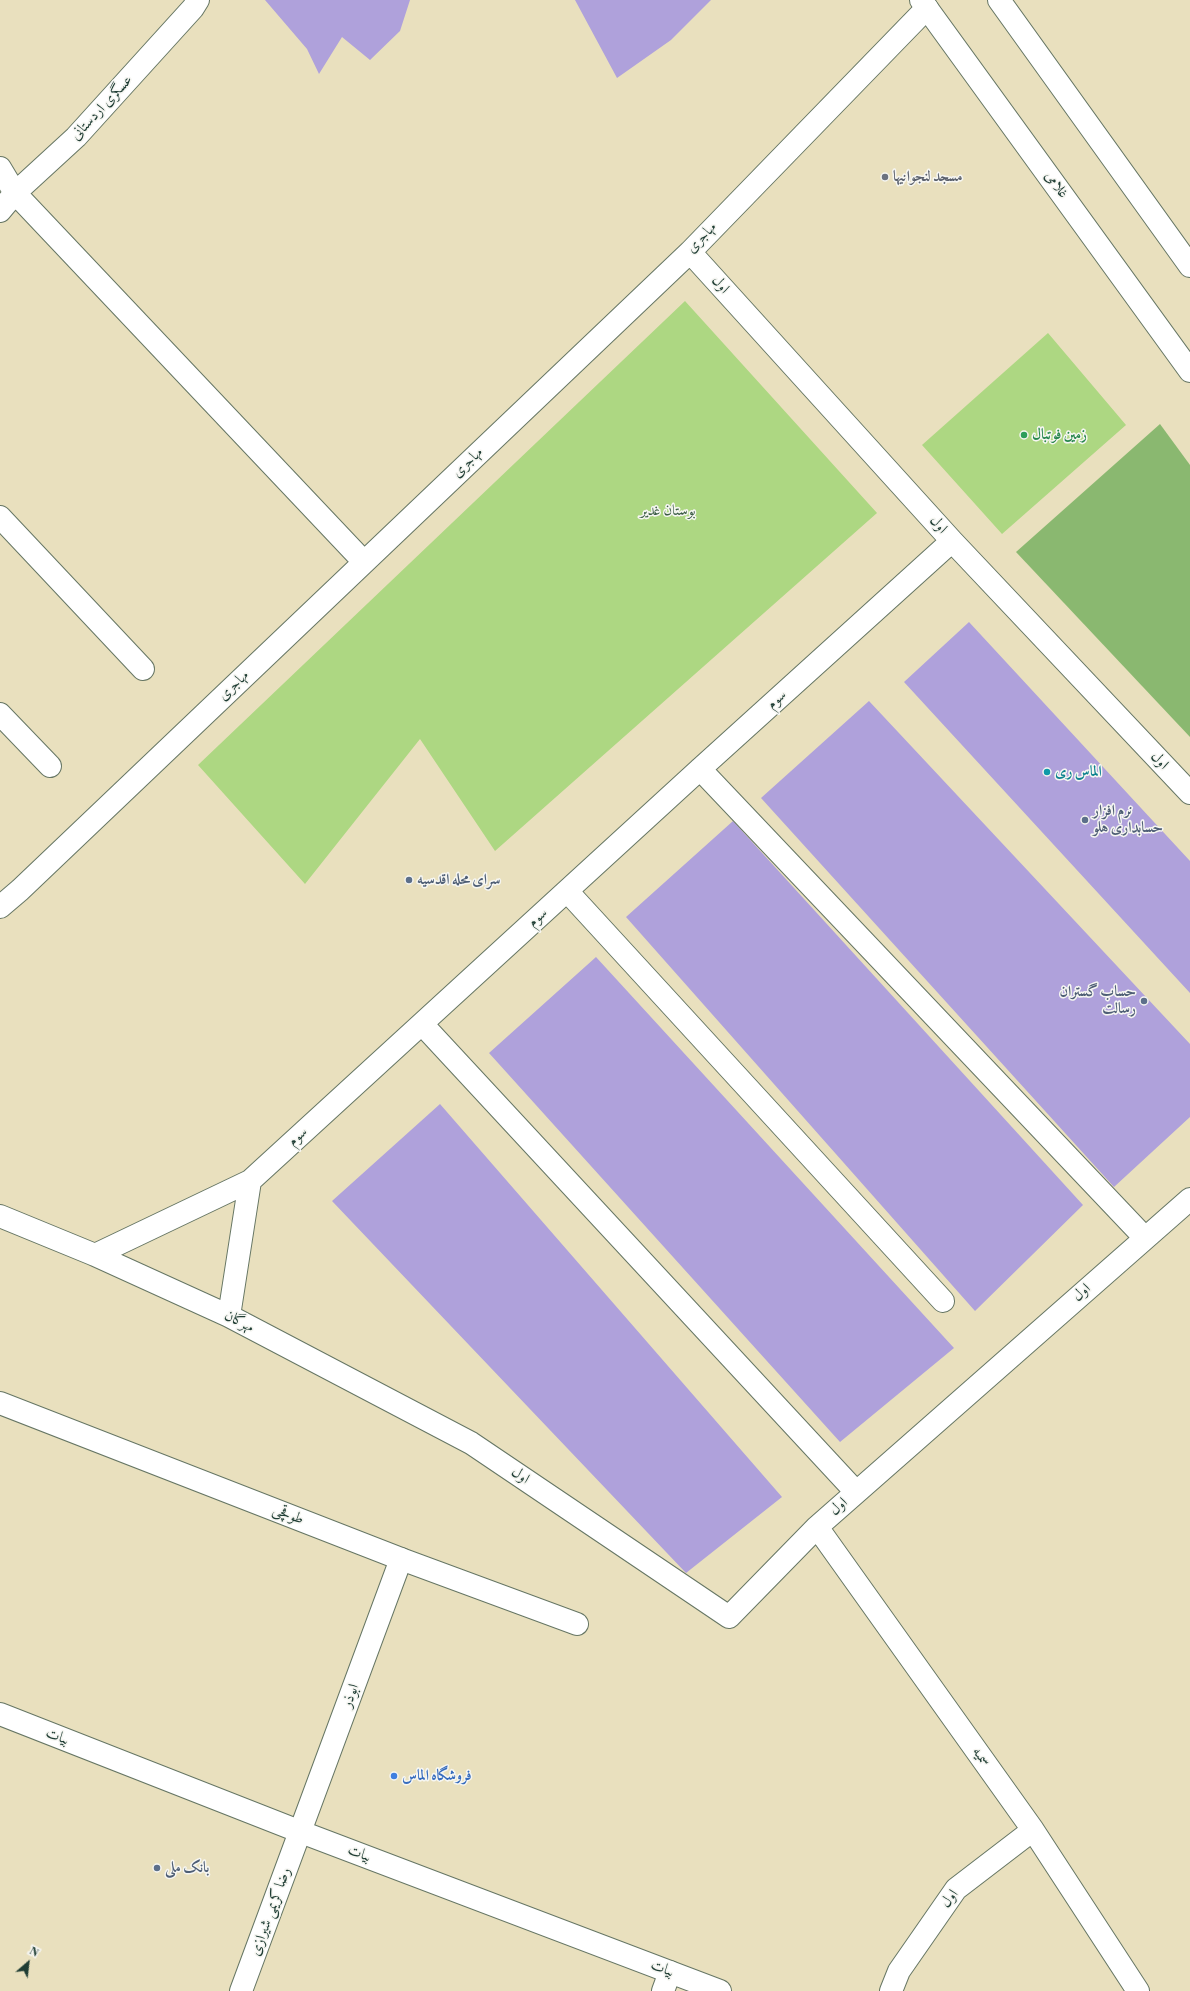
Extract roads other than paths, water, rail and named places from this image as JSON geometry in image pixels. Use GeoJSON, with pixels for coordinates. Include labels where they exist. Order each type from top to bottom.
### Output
{"type":"FeatureCollection","features":[{"type":"Feature","properties":{"kind":"street","name":"عسگری اردستانی"},"geometry":{"type":"LineString","coordinates":[[0,211],[15,193],[76,137],[193,8],[198,0]]}},
{"type":"Feature","properties":{"kind":"street"},"geometry":{"type":"LineString","coordinates":[[998,0],[1190,266]]}},
{"type":"Feature","properties":{"kind":"street","name":"مهاجری"},"geometry":{"type":"LineString","coordinates":[[0,907],[20,890],[690,252],[924,4]]}},
{"type":"Feature","properties":{"kind":"street","name":"غلامی"},"geometry":{"type":"LineString","coordinates":[[924,4],[1190,371]]}},
{"type":"Feature","properties":{"kind":"street"},"geometry":{"type":"LineString","coordinates":[[0,168],[15,193],[364,562]]}},
{"type":"Feature","properties":{"kind":"street","name":"اول"},"geometry":{"type":"LineString","coordinates":[[690,252],[952,541],[1190,794]]}},
{"type":"Feature","properties":{"kind":"street"},"geometry":{"type":"LineString","coordinates":[[0,517],[143,669]]}},
{"type":"Feature","properties":{"kind":"street","name":"سوم"},"geometry":{"type":"LineString","coordinates":[[95,1255],[250,1181],[700,769],[952,541]]}},
{"type":"Feature","properties":{"kind":"street"},"geometry":{"type":"LineString","coordinates":[[0,714],[50,766]]}},
{"type":"Feature","properties":{"kind":"street"},"geometry":{"type":"LineString","coordinates":[[700,769],[1145,1238]]}},
{"type":"Feature","properties":{"kind":"street"},"geometry":{"type":"LineString","coordinates":[[568,891],[943,1301]]}},
{"type":"Feature","properties":{"kind":"street"},"geometry":{"type":"LineString","coordinates":[[422,1024],[856,1492]]}},
{"type":"Feature","properties":{"kind":"street"},"geometry":{"type":"LineString","coordinates":[[229,1316],[250,1181]]}},
{"type":"Feature","properties":{"kind":"street","name":"اول"},"geometry":{"type":"LineString","coordinates":[[471,1443],[729,1617],[817,1527],[1190,1199]]}},
{"type":"Feature","properties":{"kind":"street","name":"مهرگان"},"geometry":{"type":"LineString","coordinates":[[0,1216],[95,1255],[229,1316],[471,1443]]}},
{"type":"Feature","properties":{"kind":"street","name":"طوقچی"},"geometry":{"type":"LineString","coordinates":[[0,1403],[401,1559],[577,1624]]}},
{"type":"Feature","properties":{"kind":"street","name":"سمیه"},"geometry":{"type":"LineString","coordinates":[[817,1527],[1033,1830],[1138,1991]]}},
{"type":"Feature","properties":{"kind":"street","name":"ابوذر"},"geometry":{"type":"LineString","coordinates":[[301,1832],[401,1559]]}},
{"type":"Feature","properties":{"kind":"street","name":"بیات"},"geometry":{"type":"LineString","coordinates":[[0,1714],[301,1832],[666,1982],[720,1991]]}},
{"type":"Feature","properties":{"kind":"street","name":"اول"},"geometry":{"type":"LineString","coordinates":[[891,1991],[899,1971],[956,1889],[1033,1830]]}},
{"type":"Feature","properties":{"kind":"street","name":"رضا کریمی شیرازی"},"geometry":{"type":"LineString","coordinates":[[241,1991],[301,1832]]}},
{"type":"Feature","properties":{"kind":"place","name":"مسجد لنجوانیها"},"geometry":{"type":"Point","coordinates":[885,177]}},
{"type":"Feature","properties":{"kind":"place","name":"زمین فوتبال"},"geometry":{"type":"Point","coordinates":[1024,435]}},
{"type":"Feature","properties":{"kind":"place","name":"الماس ری"},"geometry":{"type":"Point","coordinates":[1047,772]}},
{"type":"Feature","properties":{"kind":"place","name":"نرم افزار حسابداری هلو"},"geometry":{"type":"Point","coordinates":[1085,820]}},
{"type":"Feature","properties":{"kind":"place","name":"سرای محله اقدسیه"},"geometry":{"type":"Point","coordinates":[409,880]}},
{"type":"Feature","properties":{"kind":"place","name":"حساب گستران رسالت"},"geometry":{"type":"Point","coordinates":[1144,1001]}},
{"type":"Feature","properties":{"kind":"place","name":"فروشگاه الماس"},"geometry":{"type":"Point","coordinates":[394,1776]}},
{"type":"Feature","properties":{"kind":"place","name":"بانک ملی"},"geometry":{"type":"Point","coordinates":[157,1868]}},
{"type":"Feature","properties":{"kind":"park label","name":"بوستان غدیر"},"geometry":{"type":"Point","coordinates":[668,511]}}]}
